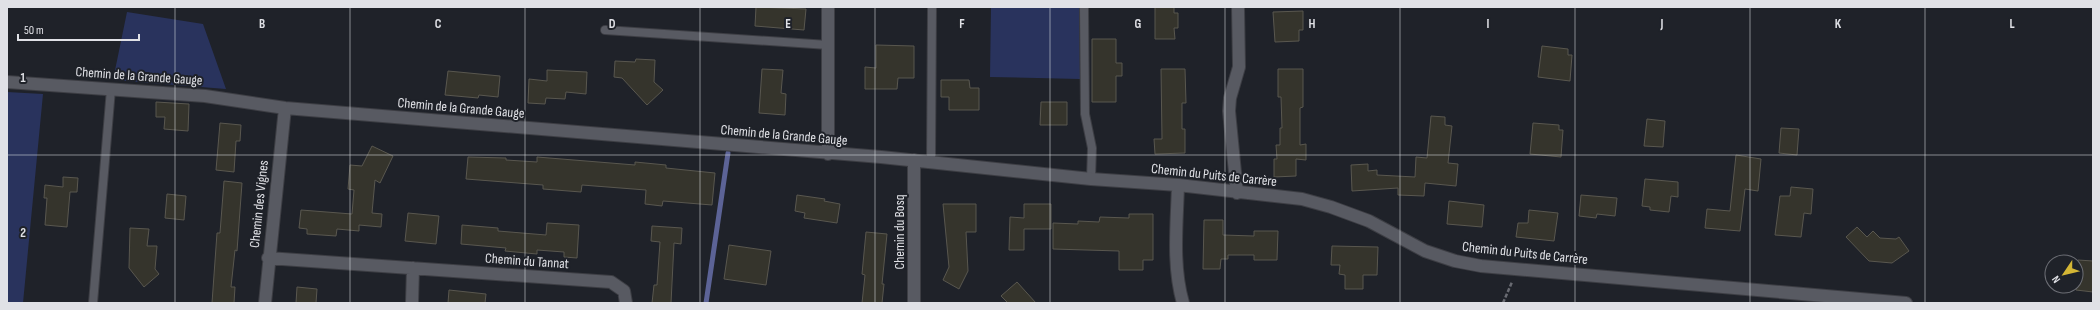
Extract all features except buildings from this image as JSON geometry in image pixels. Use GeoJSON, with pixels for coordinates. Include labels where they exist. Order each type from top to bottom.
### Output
{"type":"FeatureCollection","features":[{"type":"Feature","properties":{"kind":"street"},"geometry":{"type":"LineString","coordinates":[[828,7],[828,154]]}},
{"type":"Feature","properties":{"kind":"street"},"geometry":{"type":"LineString","coordinates":[[1237,192],[1229,111],[1230,98],[1239,67],[1238,7]]}},
{"type":"Feature","properties":{"kind":"street","name":"Chemin de la Grande Gauge"},"geometry":{"type":"LineString","coordinates":[[7,82],[205,96],[285,108],[914,160]]}},
{"type":"Feature","properties":{"kind":"street","name":"Chemin des Vignes"},"geometry":{"type":"LineString","coordinates":[[265,303],[268,258],[285,108]]}},
{"type":"Feature","properties":{"kind":"street","name":"Chemin du Puits de Carrère"},"geometry":{"type":"LineString","coordinates":[[914,160],[1091,178],[1178,185],[1302,199],[1369,221],[1424,251],[1455,261],[1481,266],[1809,298],[1906,303]]}},
{"type":"Feature","properties":{"kind":"street","name":"Chemin du Bosq"},"geometry":{"type":"LineString","coordinates":[[914,160],[914,303]]}},
{"type":"Feature","properties":{"kind":"street"},"geometry":{"type":"LineString","coordinates":[[1178,185],[1177,267],[1179,290],[1183,303]]}},
{"type":"Feature","properties":{"kind":"street","name":"Chemin du Tannat"},"geometry":{"type":"LineString","coordinates":[[268,258],[612,282],[620,286],[624,291],[626,303]]}},
{"type":"Feature","properties":{"kind":"street"},"geometry":{"type":"LineString","coordinates":[[412,303],[413,268]]}},
{"type":"Feature","properties":{"kind":"lane"},"geometry":{"type":"LineString","coordinates":[[931,162],[932,7]]}},
{"type":"Feature","properties":{"kind":"lane"},"geometry":{"type":"LineString","coordinates":[[1084,7],[1085,114],[1092,148],[1091,178]]}},
{"type":"Feature","properties":{"kind":"lane"},"geometry":{"type":"LineString","coordinates":[[605,30],[828,46]]}},
{"type":"Feature","properties":{"kind":"lane"},"geometry":{"type":"LineString","coordinates":[[93,303],[111,89]]}},
{"type":"Feature","properties":{"kind":"path"},"geometry":{"type":"LineString","coordinates":[[1502,303],[1518,269]]}},
{"type":"Feature","properties":{"kind":"shaded area"},"geometry":{"type":"Polygon","coordinates":[[[991,7],[1079,7],[1080,79],[990,77],[991,7]]]}},
{"type":"Feature","properties":{"kind":"shaded area"},"geometry":{"type":"Polygon","coordinates":[[[127,12],[203,24],[226,89],[113,80],[127,12]]]}},
{"type":"Feature","properties":{"kind":"shaded area"},"geometry":{"type":"Polygon","coordinates":[[[7,92],[43,94],[23,303],[7,303],[7,92]]]}},
{"type":"Feature","properties":{"kind":"waterway"},"geometry":{"type":"LineString","coordinates":[[706,303],[728,153]]}}]}
